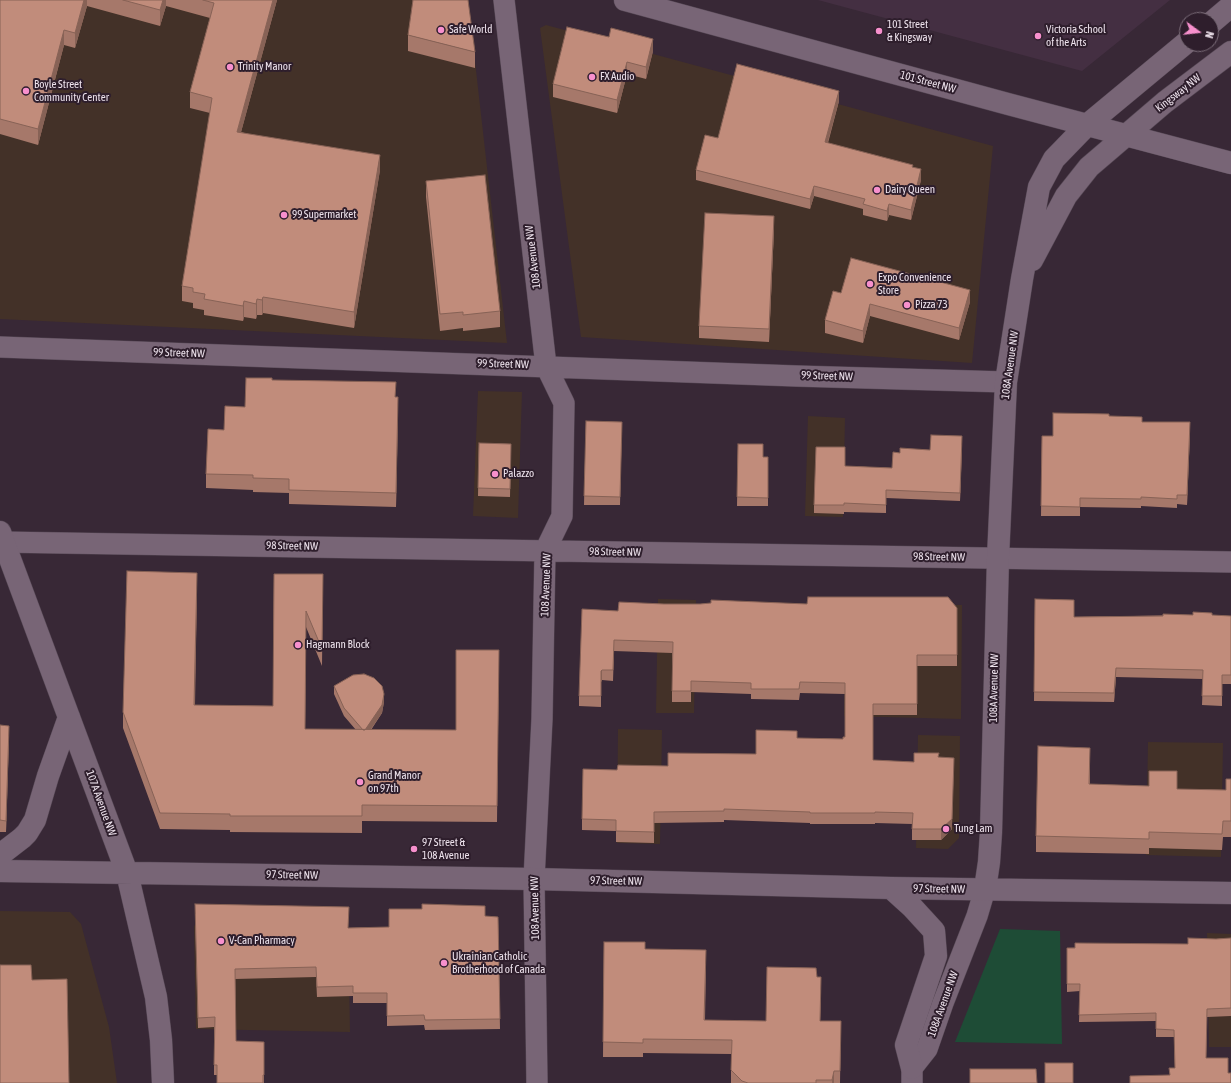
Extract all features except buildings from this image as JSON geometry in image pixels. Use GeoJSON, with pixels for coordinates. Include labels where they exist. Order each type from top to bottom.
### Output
{"type":"FeatureCollection","features":[{"type":"Feature","properties":{"kind":"main road","name":"101 Street NW"},"geometry":{"type":"LineString","coordinates":[[625,0],[1231,163]]}},
{"type":"Feature","properties":{"kind":"main road"},"geometry":{"type":"LineString","coordinates":[[1219,16],[1231,6]]}},
{"type":"Feature","properties":{"kind":"main road"},"geometry":{"type":"LineString","coordinates":[[1087,125],[1179,49]]}},
{"type":"Feature","properties":{"kind":"main road","name":"Kingsway NW"},"geometry":{"type":"LineString","coordinates":[[1126,135],[1165,102],[1231,52]]}},
{"type":"Feature","properties":{"kind":"main road","name":"108A Avenue NW"},"geometry":{"type":"LineString","coordinates":[[984,889],[989,862],[991,832],[998,558],[1006,382],[1022,279],[1039,187],[1054,159],[1087,125]]}},
{"type":"Feature","properties":{"kind":"main road","name":"108A Avenue NW"},"geometry":{"type":"LineString","coordinates":[[1022,279],[1066,196],[1089,167],[1126,135]]}},
{"type":"Feature","properties":{"kind":"main road","name":"107A Avenue NW"},"geometry":{"type":"LineString","coordinates":[[1,538],[127,873],[156,996],[161,1040],[163,1083]]}},
{"type":"Feature","properties":{"kind":"main road"},"geometry":{"type":"LineString","coordinates":[[0,855],[27,833],[35,820],[48,776],[69,717]]}},
{"type":"Feature","properties":{"kind":"main road","name":"97 Street NW"},"geometry":{"type":"LineString","coordinates":[[0,871],[534,879],[891,888],[1231,893]]}},
{"type":"Feature","properties":{"kind":"main road"},"geometry":{"type":"LineString","coordinates":[[891,888],[912,907],[934,931],[936,956],[906,1045],[912,1075]]}},
{"type":"Feature","properties":{"kind":"street","name":"108 Avenue NW"},"geometry":{"type":"LineString","coordinates":[[504,0],[546,366],[564,403],[562,516],[545,552],[542,719],[534,879],[537,1083]]}},
{"type":"Feature","properties":{"kind":"street","name":"99 Street NW"},"geometry":{"type":"LineString","coordinates":[[0,346],[796,376],[1006,382]]}},
{"type":"Feature","properties":{"kind":"street","name":"98 Street NW"},"geometry":{"type":"LineString","coordinates":[[1,538],[545,552],[1231,562]]}},
{"type":"Feature","properties":{"kind":"street","name":"108A Avenue NW"},"geometry":{"type":"LineString","coordinates":[[912,1075],[927,1049],[943,1002],[977,916],[984,889]]}},
{"type":"Feature","properties":{"kind":"shaded area"},"geometry":{"type":"Polygon","coordinates":[[[0,0],[468,0],[507,343],[0,319],[0,0]]]}},
{"type":"Feature","properties":{"kind":"shaded area","name":"Victoria School of the Arts"},"geometry":{"type":"Polygon","coordinates":[[[818,0],[1170,0],[1082,71],[818,0]]]}},
{"type":"Feature","properties":{"kind":"shaded area"},"geometry":{"type":"Polygon","coordinates":[[[546,25],[993,146],[972,363],[581,337],[540,28],[546,25]]]}},
{"type":"Feature","properties":{"kind":"shaded area"},"geometry":{"type":"Polygon","coordinates":[[[478,391],[522,392],[518,518],[473,516],[478,391]]]}},
{"type":"Feature","properties":{"kind":"shaded area"},"geometry":{"type":"Polygon","coordinates":[[[808,416],[845,418],[843,517],[805,516],[808,416]]]}},
{"type":"Feature","properties":{"kind":"shaded area"},"geometry":{"type":"Polygon","coordinates":[[[658,599],[696,600],[694,713],[656,713],[658,599]]]}},
{"type":"Feature","properties":{"kind":"shaded area"},"geometry":{"type":"Polygon","coordinates":[[[846,603],[962,605],[961,719],[844,716],[846,603]]]}},
{"type":"Feature","properties":{"kind":"shaded area"},"geometry":{"type":"Polygon","coordinates":[[[618,729],[662,730],[660,844],[617,843],[618,729]]]}},
{"type":"Feature","properties":{"kind":"shaded area"},"geometry":{"type":"Polygon","coordinates":[[[918,735],[960,736],[959,838],[948,849],[916,848],[918,735]]]}},
{"type":"Feature","properties":{"kind":"shaded area"},"geometry":{"type":"Polygon","coordinates":[[[1148,742],[1223,743],[1221,857],[1146,855],[1148,742]]]}},
{"type":"Feature","properties":{"kind":"shaded area"},"geometry":{"type":"Polygon","coordinates":[[[0,911],[70,912],[81,924],[109,1027],[117,1083],[0,1083],[0,911]]]}},
{"type":"Feature","properties":{"kind":"shaded area"},"geometry":{"type":"Polygon","coordinates":[[[205,914],[348,917],[350,1032],[196,1029],[194,926],[205,914]]]}},
{"type":"Feature","properties":{"kind":"shaded area"},"geometry":{"type":"Polygon","coordinates":[[[1207,933],[1231,934],[1231,1047],[1209,1047],[1207,933]]]}},
{"type":"Feature","properties":{"kind":"green space"},"geometry":{"type":"Polygon","coordinates":[[[1000,929],[1060,931],[1062,1044],[955,1042],[1000,929]]]}},
{"type":"Feature","properties":{"kind":"place","name":"Safe World"},"geometry":{"type":"Point","coordinates":[441,30]}},
{"type":"Feature","properties":{"kind":"place","name":"101 Street & Kingsway"},"geometry":{"type":"Point","coordinates":[879,31]}},
{"type":"Feature","properties":{"kind":"place","name":"Victoria School of the Arts"},"geometry":{"type":"Point","coordinates":[1038,36]}},
{"type":"Feature","properties":{"kind":"place","name":"Trinity Manor"},"geometry":{"type":"Point","coordinates":[230,67]}},
{"type":"Feature","properties":{"kind":"place","name":"FX Audio"},"geometry":{"type":"Point","coordinates":[592,77]}},
{"type":"Feature","properties":{"kind":"place","name":"Boyle Street Community Center"},"geometry":{"type":"Point","coordinates":[26,91]}},
{"type":"Feature","properties":{"kind":"place","name":"Dairy Queen"},"geometry":{"type":"Point","coordinates":[877,190]}},
{"type":"Feature","properties":{"kind":"place","name":"99 Supermarket"},"geometry":{"type":"Point","coordinates":[284,215]}},
{"type":"Feature","properties":{"kind":"place","name":"Expo Convenience Store"},"geometry":{"type":"Point","coordinates":[870,284]}},
{"type":"Feature","properties":{"kind":"place","name":"Pizza 73"},"geometry":{"type":"Point","coordinates":[907,305]}},
{"type":"Feature","properties":{"kind":"place","name":"Palazzo"},"geometry":{"type":"Point","coordinates":[495,474]}},
{"type":"Feature","properties":{"kind":"place","name":"Hagmann Block"},"geometry":{"type":"Point","coordinates":[298,645]}},
{"type":"Feature","properties":{"kind":"place","name":"Grand Manor on 97th"},"geometry":{"type":"Point","coordinates":[360,782]}},
{"type":"Feature","properties":{"kind":"place","name":"Tung Lam"},"geometry":{"type":"Point","coordinates":[946,829]}},
{"type":"Feature","properties":{"kind":"place","name":"97 Street & 108 Avenue"},"geometry":{"type":"Point","coordinates":[414,849]}},
{"type":"Feature","properties":{"kind":"place","name":"V-Can Pharmacy"},"geometry":{"type":"Point","coordinates":[221,941]}},
{"type":"Feature","properties":{"kind":"place","name":"Ukrainian Catholic Brotherhood of Canada"},"geometry":{"type":"Point","coordinates":[444,963]}}]}
